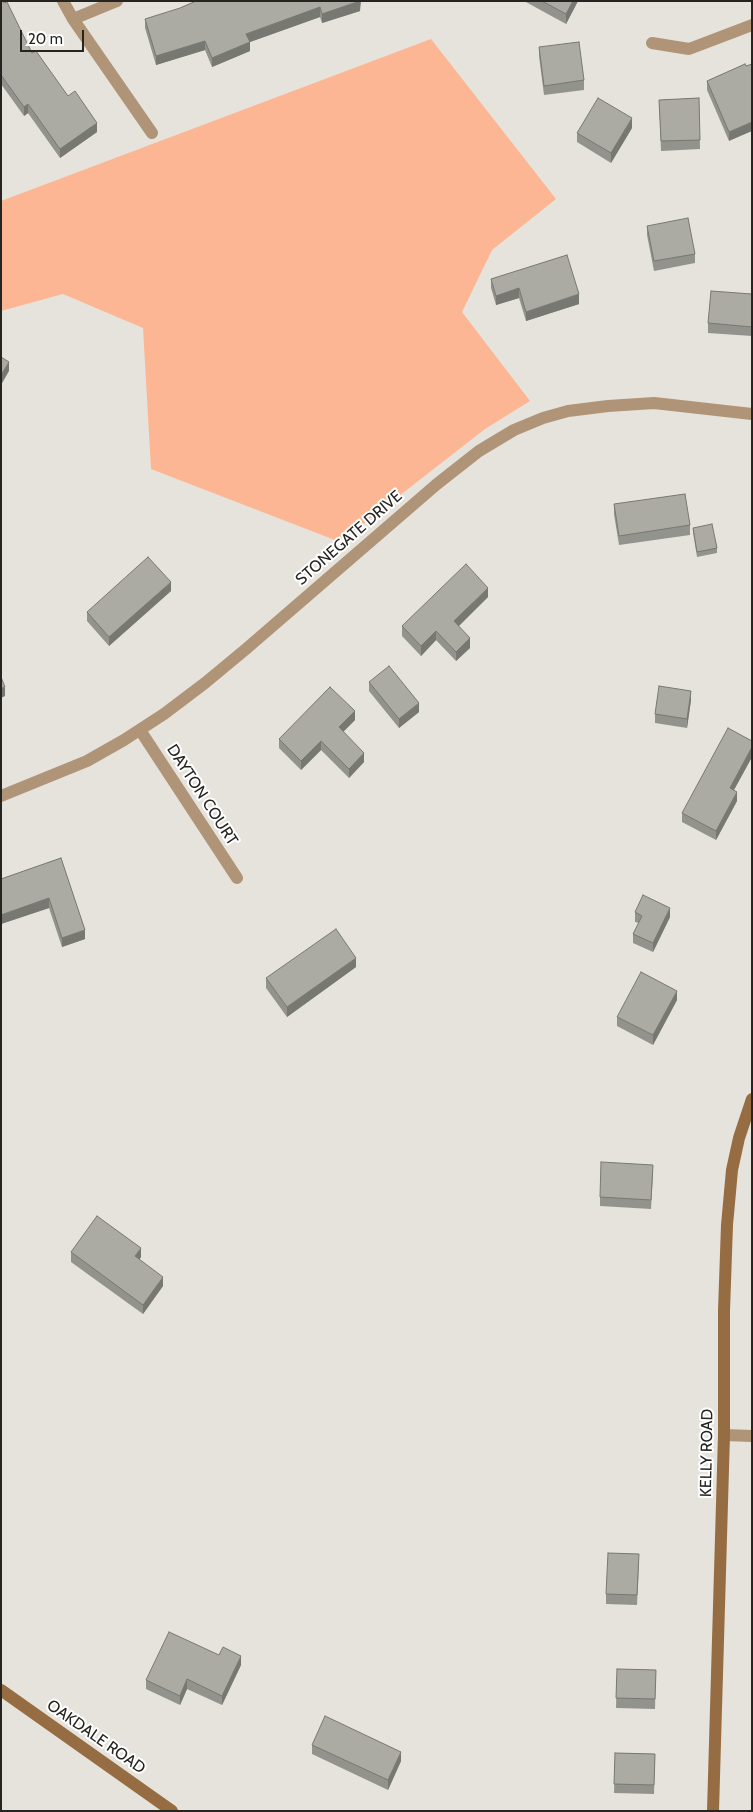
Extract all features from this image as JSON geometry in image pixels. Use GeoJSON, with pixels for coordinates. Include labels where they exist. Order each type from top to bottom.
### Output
{"type":"FeatureCollection","features":[{"type":"Feature","properties":{"kind":"street"},"geometry":{"type":"LineString","coordinates":[[63,1],[73,19],[152,133]]}},
{"type":"Feature","properties":{"kind":"street"},"geometry":{"type":"LineString","coordinates":[[73,19],[117,1]]}},
{"type":"Feature","properties":{"kind":"street"},"geometry":{"type":"LineString","coordinates":[[652,43],[689,50],[752,25]]}},
{"type":"Feature","properties":{"kind":"street","name":"STONEGATE DRIVE"},"geometry":{"type":"LineString","coordinates":[[1,796],[87,761],[140,730],[236,658],[437,484],[479,451],[514,430],[543,418],[568,411],[608,406],[654,403],[752,414]]}},
{"type":"Feature","properties":{"kind":"street","name":"DAYTON COURT"},"geometry":{"type":"LineString","coordinates":[[140,730],[237,878]]}},
{"type":"Feature","properties":{"kind":"street","name":"KELLY ROAD"},"geometry":{"type":"LineString","coordinates":[[714,1811],[724,1435],[724,1311],[727,1224],[732,1170],[739,1138],[752,1099]]}},
{"type":"Feature","properties":{"kind":"street"},"geometry":{"type":"LineString","coordinates":[[724,1435],[752,1436]]}},
{"type":"Feature","properties":{"kind":"street","name":"OAKDALE ROAD"},"geometry":{"type":"LineString","coordinates":[[1,1690],[172,1811]]}},
{"type":"Feature","properties":{"kind":"shaded area"},"geometry":{"type":"Polygon","coordinates":[[[431,39],[556,199],[492,250],[462,312],[530,401],[485,429],[340,542],[151,469],[143,328],[63,294],[1,311],[1,201],[431,39]]]}},
{"type":"Feature","properties":{"kind":"building"},"geometry":{"type":"Polygon","coordinates":[[[1,1],[7,2],[32,53],[36,51],[68,96],[75,91],[97,123],[60,149],[28,104],[24,107],[1,75],[1,1]]]}},
{"type":"Feature","properties":{"kind":"building"},"geometry":{"type":"Polygon","coordinates":[[[196,1],[360,1],[322,14],[320,7],[246,34],[250,42],[212,58],[205,41],[156,56],[145,19],[196,1]]]}},
{"type":"Feature","properties":{"kind":"building"},"geometry":{"type":"Polygon","coordinates":[[[542,1],[573,1],[566,14],[542,1]]]}},
{"type":"Feature","properties":{"kind":"building"},"geometry":{"type":"Polygon","coordinates":[[[579,42],[584,80],[544,86],[539,47],[579,42]]]}},
{"type":"Feature","properties":{"kind":"building"},"geometry":{"type":"Polygon","coordinates":[[[745,64],[746,66],[752,64],[752,122],[729,132],[707,81],[745,64]]]}},
{"type":"Feature","properties":{"kind":"building"},"geometry":{"type":"Polygon","coordinates":[[[598,98],[632,118],[611,153],[577,133],[598,98]]]}},
{"type":"Feature","properties":{"kind":"building"},"geometry":{"type":"Polygon","coordinates":[[[699,98],[700,140],[661,141],[659,100],[699,98]]]}},
{"type":"Feature","properties":{"kind":"building"},"geometry":{"type":"Polygon","coordinates":[[[688,218],[695,254],[654,261],[647,226],[688,218]]]}},
{"type":"Feature","properties":{"kind":"building"},"geometry":{"type":"Polygon","coordinates":[[[567,255],[579,294],[526,312],[519,288],[496,296],[491,279],[567,255]]]}},
{"type":"Feature","properties":{"kind":"building"},"geometry":{"type":"Polygon","coordinates":[[[711,291],[752,294],[752,327],[708,323],[711,291]]]}},
{"type":"Feature","properties":{"kind":"building"},"geometry":{"type":"Polygon","coordinates":[[[1,357],[9,362],[1,375],[1,357]]]}},
{"type":"Feature","properties":{"kind":"building"},"geometry":{"type":"Polygon","coordinates":[[[685,494],[690,525],[619,536],[614,504],[685,494]]]}},
{"type":"Feature","properties":{"kind":"building"},"geometry":{"type":"Polygon","coordinates":[[[712,524],[717,548],[697,552],[693,528],[712,524]]]}},
{"type":"Feature","properties":{"kind":"building"},"geometry":{"type":"Polygon","coordinates":[[[148,557],[171,582],[109,637],[87,612],[148,557]]]}},
{"type":"Feature","properties":{"kind":"building"},"geometry":{"type":"Polygon","coordinates":[[[466,564],[488,588],[454,621],[470,638],[456,652],[436,631],[421,646],[402,626],[466,564]]]}},
{"type":"Feature","properties":{"kind":"building"},"geometry":{"type":"Polygon","coordinates":[[[389,666],[419,703],[399,719],[369,682],[389,666]]]}},
{"type":"Feature","properties":{"kind":"building"},"geometry":{"type":"Polygon","coordinates":[[[1,677],[5,687],[1,688],[1,677]]]}},
{"type":"Feature","properties":{"kind":"building"},"geometry":{"type":"Polygon","coordinates":[[[659,686],[691,691],[687,719],[655,714],[659,686]]]}},
{"type":"Feature","properties":{"kind":"building"},"geometry":{"type":"Polygon","coordinates":[[[330,687],[355,711],[339,727],[364,753],[349,769],[321,741],[301,761],[279,739],[330,687]]]}},
{"type":"Feature","properties":{"kind":"building"},"geometry":{"type":"Polygon","coordinates":[[[728,728],[752,741],[752,747],[730,788],[737,792],[716,831],[682,813],[728,728]]]}},
{"type":"Feature","properties":{"kind":"building"},"geometry":{"type":"Polygon","coordinates":[[[61,858],[85,930],[62,938],[49,898],[1,915],[1,879],[61,858]]]}},
{"type":"Feature","properties":{"kind":"building"},"geometry":{"type":"Polygon","coordinates":[[[643,895],[670,908],[653,943],[633,934],[642,916],[635,912],[643,895]]]}},
{"type":"Feature","properties":{"kind":"building"},"geometry":{"type":"Polygon","coordinates":[[[336,929],[356,958],[287,1007],[266,978],[336,929]]]}},
{"type":"Feature","properties":{"kind":"building"},"geometry":{"type":"Polygon","coordinates":[[[641,972],[677,991],[653,1035],[617,1017],[641,972]]]}},
{"type":"Feature","properties":{"kind":"building"},"geometry":{"type":"Polygon","coordinates":[[[601,1162],[653,1165],[651,1200],[600,1197],[601,1162]]]}},
{"type":"Feature","properties":{"kind":"building"},"geometry":{"type":"Polygon","coordinates":[[[97,1216],[141,1248],[135,1256],[163,1277],[143,1305],[71,1252],[97,1216]]]}},
{"type":"Feature","properties":{"kind":"building"},"geometry":{"type":"Polygon","coordinates":[[[608,1553],[639,1554],[637,1595],[606,1594],[608,1553]]]}},
{"type":"Feature","properties":{"kind":"building"},"geometry":{"type":"Polygon","coordinates":[[[169,1632],[219,1655],[223,1647],[241,1656],[222,1696],[187,1679],[180,1696],[146,1680],[169,1632]]]}},
{"type":"Feature","properties":{"kind":"building"},"geometry":{"type":"Polygon","coordinates":[[[617,1669],[656,1670],[655,1699],[616,1698],[617,1669]]]}},
{"type":"Feature","properties":{"kind":"building"},"geometry":{"type":"Polygon","coordinates":[[[325,1716],[401,1752],[388,1780],[312,1745],[325,1716]]]}},
{"type":"Feature","properties":{"kind":"building"},"geometry":{"type":"Polygon","coordinates":[[[615,1753],[655,1754],[654,1785],[614,1784],[615,1753]]]}}]}
